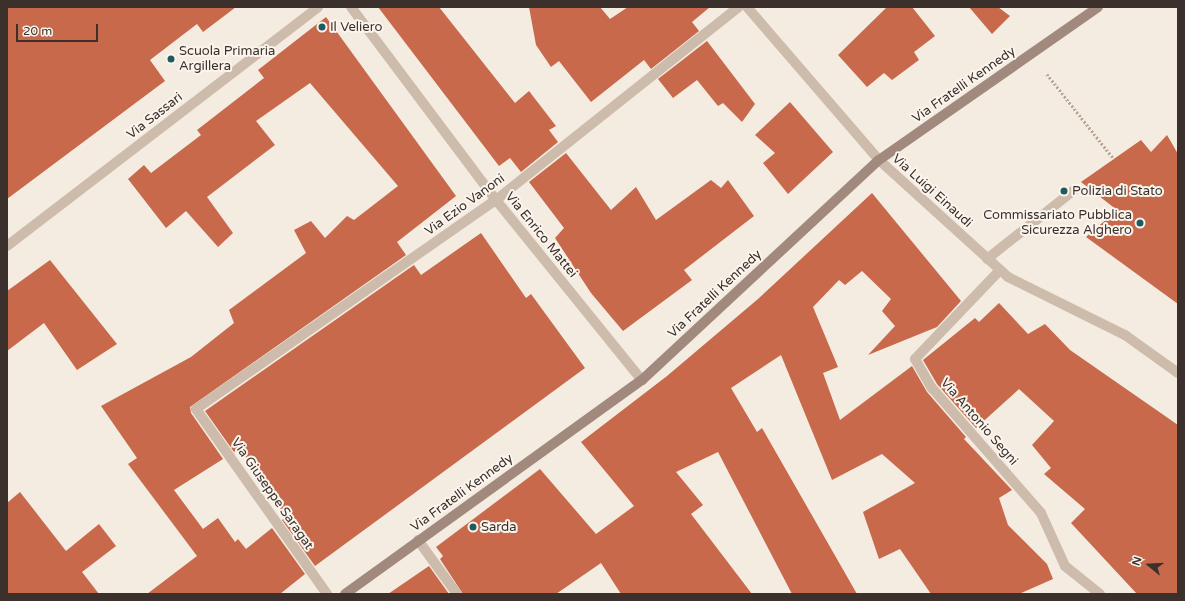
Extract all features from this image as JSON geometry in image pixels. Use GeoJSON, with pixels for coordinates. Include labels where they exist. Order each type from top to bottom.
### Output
{"type":"FeatureCollection","features":[{"type":"Feature","properties":{"kind":"street","name":"Via Sassari"},"geometry":{"type":"LineString","coordinates":[[7,246],[318,7]]}},
{"type":"Feature","properties":{"kind":"street","name":"Via Enrico Mattei"},"geometry":{"type":"LineString","coordinates":[[351,7],[496,200],[642,380]]}},
{"type":"Feature","properties":{"kind":"street","name":"Via Ezio Vanoni"},"geometry":{"type":"LineString","coordinates":[[196,409],[496,200],[739,7]]}},
{"type":"Feature","properties":{"kind":"street","name":"Via Luigi Einaudi"},"geometry":{"type":"LineString","coordinates":[[747,7],[879,160],[1008,278],[1126,335],[1178,373]]}},
{"type":"Feature","properties":{"kind":"street","name":"Via Fratelli Kennedy"},"geometry":{"type":"LineString","coordinates":[[345,594],[642,380],[879,160],[1098,7]]}},
{"type":"Feature","properties":{"kind":"street"},"geometry":{"type":"LineString","coordinates":[[987,259],[1074,190]]}},
{"type":"Feature","properties":{"kind":"street","name":"Via Antonio Segni"},"geometry":{"type":"LineString","coordinates":[[1000,270],[915,359],[932,388],[1040,513],[1065,566],[1100,594]]}},
{"type":"Feature","properties":{"kind":"street","name":"Via Giuseppe Saragat"},"geometry":{"type":"LineString","coordinates":[[196,409],[327,594]]}},
{"type":"Feature","properties":{"kind":"street"},"geometry":{"type":"LineString","coordinates":[[418,540],[457,594]]}},
{"type":"Feature","properties":{"kind":"path"},"geometry":{"type":"LineString","coordinates":[[1047,74],[1114,159]]}},
{"type":"Feature","properties":{"kind":"building"},"geometry":{"type":"Polygon","coordinates":[[[7,7],[236,7],[203,32],[197,24],[150,60],[165,81],[7,199],[7,7]]]}},
{"type":"Feature","properties":{"kind":"building"},"geometry":{"type":"Polygon","coordinates":[[[378,7],[439,7],[515,103],[529,91],[556,126],[549,130],[558,142],[521,172],[510,158],[499,166],[378,7]]]}},
{"type":"Feature","properties":{"kind":"building"},"geometry":{"type":"Polygon","coordinates":[[[529,7],[600,7],[610,19],[628,7],[710,7],[692,22],[699,31],[651,69],[644,60],[591,102],[559,61],[551,67],[536,45],[529,7]]]}},
{"type":"Feature","properties":{"kind":"building"},"geometry":{"type":"Polygon","coordinates":[[[887,7],[912,7],[935,36],[914,52],[919,60],[892,80],[884,73],[867,87],[838,55],[887,7]]]}},
{"type":"Feature","properties":{"kind":"building"},"geometry":{"type":"Polygon","coordinates":[[[969,7],[998,7],[1010,16],[992,34],[969,7]]]}},
{"type":"Feature","properties":{"kind":"building"},"geometry":{"type":"Polygon","coordinates":[[[326,17],[456,196],[397,242],[406,255],[190,407],[191,413],[223,459],[174,490],[203,529],[218,518],[235,542],[238,539],[246,549],[272,528],[305,574],[280,594],[147,594],[197,556],[128,464],[137,458],[101,406],[191,357],[234,323],[229,310],[306,253],[294,230],[311,221],[325,238],[347,216],[354,220],[398,186],[310,83],[256,121],[275,145],[207,197],[233,233],[218,247],[186,211],[166,228],[128,179],[144,165],[151,173],[201,135],[197,130],[264,78],[258,70],[326,17]]]}},
{"type":"Feature","properties":{"kind":"building"},"geometry":{"type":"Polygon","coordinates":[[[707,41],[755,104],[742,122],[723,103],[718,106],[697,80],[673,98],[658,79],[707,41]]]}},
{"type":"Feature","properties":{"kind":"building"},"geometry":{"type":"Polygon","coordinates":[[[790,102],[833,152],[788,194],[763,163],[775,153],[755,135],[790,102]]]}},
{"type":"Feature","properties":{"kind":"building","name":"Commissariato Pubblica Sicurezza Alghero"},"geometry":{"type":"Polygon","coordinates":[[[1167,135],[1178,154],[1178,304],[1086,237],[1117,210],[1081,182],[1141,140],[1151,152],[1167,135]]]}},
{"type":"Feature","properties":{"kind":"building"},"geometry":{"type":"Polygon","coordinates":[[[566,153],[611,210],[636,187],[656,220],[711,180],[721,188],[728,180],[754,216],[684,270],[692,280],[623,331],[591,293],[555,238],[564,228],[529,182],[566,153]]]}},
{"type":"Feature","properties":{"kind":"building"},"geometry":{"type":"Polygon","coordinates":[[[872,193],[961,301],[937,327],[868,355],[895,326],[882,311],[891,299],[862,271],[845,285],[839,280],[813,307],[838,367],[823,373],[840,420],[912,366],[927,392],[966,437],[964,439],[1012,490],[999,498],[1008,525],[1047,564],[1053,579],[1019,594],[931,594],[900,549],[879,559],[863,512],[915,483],[882,454],[832,480],[781,355],[731,388],[757,432],[762,428],[857,594],[792,594],[718,452],[676,472],[703,505],[691,514],[752,594],[621,594],[601,563],[556,594],[463,594],[440,559],[443,556],[436,547],[540,469],[596,534],[634,506],[581,442],[667,376],[758,299],[872,193]]]}},
{"type":"Feature","properties":{"kind":"building"},"geometry":{"type":"Polygon","coordinates":[[[481,233],[526,298],[531,294],[585,368],[315,566],[282,520],[287,516],[280,509],[284,502],[239,449],[234,452],[205,411],[414,265],[421,275],[481,233]]]}},
{"type":"Feature","properties":{"kind":"building"},"geometry":{"type":"Polygon","coordinates":[[[50,260],[117,344],[77,370],[44,323],[7,351],[7,291],[50,260]]]}},
{"type":"Feature","properties":{"kind":"building"},"geometry":{"type":"Polygon","coordinates":[[[999,303],[1028,334],[1045,324],[1070,350],[1178,425],[1178,594],[1137,594],[1071,523],[1085,509],[1044,474],[1051,468],[1032,445],[1054,421],[1019,389],[976,428],[937,384],[923,360],[975,318],[979,322],[999,303]]]}},
{"type":"Feature","properties":{"kind":"building"},"geometry":{"type":"Polygon","coordinates":[[[20,492],[66,551],[99,524],[116,546],[82,572],[99,594],[7,594],[7,503],[20,492]]]}},
{"type":"Feature","properties":{"kind":"building"},"geometry":{"type":"Polygon","coordinates":[[[429,566],[449,594],[388,594],[429,566]]]}},
{"type":"Feature","properties":{"kind":"place","name":"Il Veliero"},"geometry":{"type":"Point","coordinates":[322,27]}},
{"type":"Feature","properties":{"kind":"place","name":"Scuola Primaria Argillera"},"geometry":{"type":"Point","coordinates":[171,59]}},
{"type":"Feature","properties":{"kind":"place","name":"Polizia di Stato"},"geometry":{"type":"Point","coordinates":[1064,191]}},
{"type":"Feature","properties":{"kind":"place","name":"Commissariato Pubblica Sicurezza Alghero"},"geometry":{"type":"Point","coordinates":[1140,223]}},
{"type":"Feature","properties":{"kind":"place","name":"Sarda"},"geometry":{"type":"Point","coordinates":[473,527]}}]}
